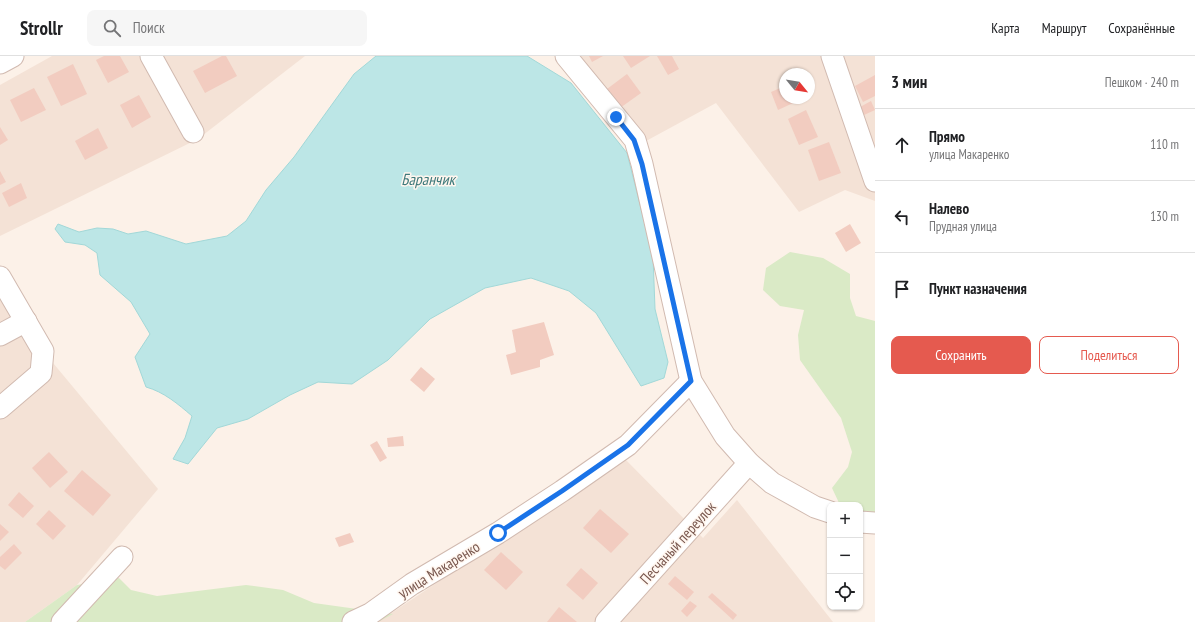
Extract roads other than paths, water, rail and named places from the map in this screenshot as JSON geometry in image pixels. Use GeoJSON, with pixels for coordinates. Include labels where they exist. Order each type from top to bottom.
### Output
{"type":"FeatureCollection","features":[{"type":"Feature","properties":{"kind":"street"},"geometry":{"type":"LineString","coordinates":[[0,63],[13,56]]}},
{"type":"Feature","properties":{"kind":"street"},"geometry":{"type":"LineString","coordinates":[[151,56],[192,132]]}},
{"type":"Feature","properties":{"kind":"street"},"geometry":{"type":"LineString","coordinates":[[566,56],[634,140],[642,164],[691,381],[725,436],[749,463],[772,483],[815,507],[827,511]]}},
{"type":"Feature","properties":{"kind":"street"},"geometry":{"type":"LineString","coordinates":[[832,56],[875,181]]}},
{"type":"Feature","properties":{"kind":"street"},"geometry":{"type":"LineString","coordinates":[[0,277],[43,351],[41,373],[0,408]]}},
{"type":"Feature","properties":{"kind":"street"},"geometry":{"type":"LineString","coordinates":[[0,335],[26,321]]}},
{"type":"Feature","properties":{"kind":"street","name":"улица Макаренко"},"geometry":{"type":"LineString","coordinates":[[366,619],[412,584],[550,500],[628,445],[691,381]]}},
{"type":"Feature","properties":{"kind":"street","name":"Песчаный переулок"},"geometry":{"type":"LineString","coordinates":[[606,622],[749,463]]}},
{"type":"Feature","properties":{"kind":"street"},"geometry":{"type":"LineString","coordinates":[[863,522],[875,523]]}},
{"type":"Feature","properties":{"kind":"street"},"geometry":{"type":"LineString","coordinates":[[62,622],[122,557]]}},
{"type":"Feature","properties":{"kind":"water","name":"Баранчик"},"geometry":{"type":"Polygon","coordinates":[[[376,56],[527,56],[571,83],[627,153],[653,256],[655,309],[668,362],[664,378],[641,386],[596,313],[569,291],[531,278],[485,288],[430,319],[388,360],[352,384],[318,382],[290,395],[248,419],[217,428],[188,464],[173,459],[185,438],[192,416],[165,395],[146,387],[135,357],[150,334],[131,302],[100,275],[97,253],[85,245],[65,242],[55,229],[58,224],[79,232],[97,228],[113,229],[128,234],[146,231],[186,244],[227,236],[246,221],[266,190],[294,157],[354,74],[376,56]]]}}]}
